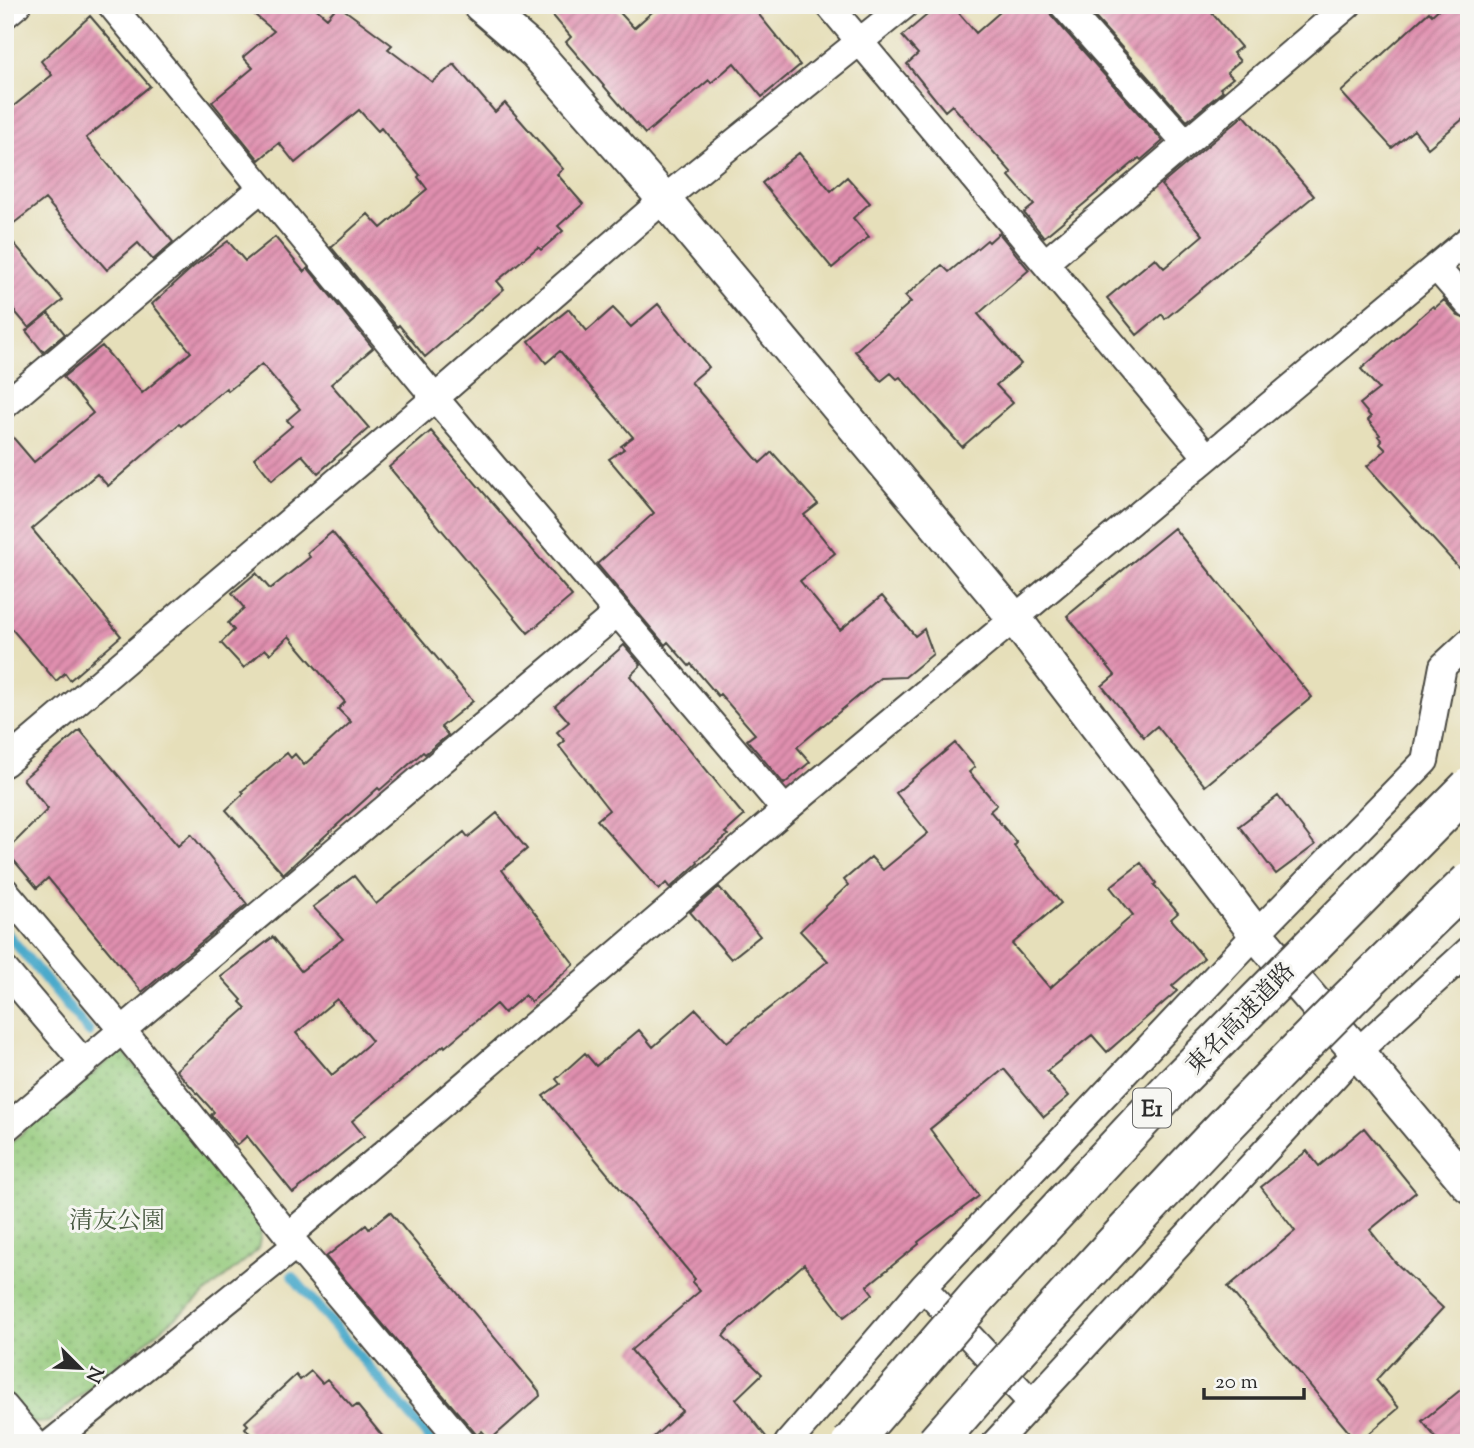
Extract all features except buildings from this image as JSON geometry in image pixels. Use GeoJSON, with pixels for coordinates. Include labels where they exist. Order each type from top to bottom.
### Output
{"type":"FeatureCollection","features":[{"type":"Feature","properties":{"kind":"highway","name":"東名高速道路"},"geometry":{"type":"LineString","coordinates":[[851,1443],[978,1296],[1175,1084],[1469,788]]}},
{"type":"Feature","properties":{"kind":"highway"},"geometry":{"type":"LineString","coordinates":[[936,1443],[1024,1341],[1220,1131],[1469,882]]}},
{"type":"Feature","properties":{"kind":"street"},"geometry":{"type":"LineString","coordinates":[[5,15],[17,5]]}},
{"type":"Feature","properties":{"kind":"street"},"geometry":{"type":"LineString","coordinates":[[111,5],[435,398],[785,810]]}},
{"type":"Feature","properties":{"kind":"street"},"geometry":{"type":"LineString","coordinates":[[481,5],[536,53],[664,199],[1016,619],[1256,934],[1469,1186]]}},
{"type":"Feature","properties":{"kind":"street"},"geometry":{"type":"LineString","coordinates":[[829,5],[1208,457]]}},
{"type":"Feature","properties":{"kind":"street"},"geometry":{"type":"LineString","coordinates":[[5,762],[435,398],[664,199],[905,5]]}},
{"type":"Feature","properties":{"kind":"street"},"geometry":{"type":"LineString","coordinates":[[1063,5],[1186,143]]}},
{"type":"Feature","properties":{"kind":"street"},"geometry":{"type":"LineString","coordinates":[[1046,262],[1348,5]]}},
{"type":"Feature","properties":{"kind":"street"},"geometry":{"type":"LineString","coordinates":[[5,405],[262,188]]}},
{"type":"Feature","properties":{"kind":"street"},"geometry":{"type":"LineString","coordinates":[[51,1443],[293,1240],[785,810],[1469,239]]}},
{"type":"Feature","properties":{"kind":"street"},"geometry":{"type":"LineString","coordinates":[[1436,267],[1469,305]]}},
{"type":"Feature","properties":{"kind":"street"},"geometry":{"type":"LineString","coordinates":[[5,1129],[617,613]]}},
{"type":"Feature","properties":{"kind":"street"},"geometry":{"type":"LineString","coordinates":[[788,1443],[923,1287],[1256,934],[1425,761],[1443,666],[1469,642]]}},
{"type":"Feature","properties":{"kind":"street"},"geometry":{"type":"LineString","coordinates":[[5,891],[463,1443]]}},
{"type":"Feature","properties":{"kind":"street"},"geometry":{"type":"LineString","coordinates":[[995,1443],[1357,1052],[1469,950]]}},
{"type":"Feature","properties":{"kind":"street"},"geometry":{"type":"LineString","coordinates":[[5,970],[84,1063]]}},
{"type":"Feature","properties":{"kind":"street"},"geometry":{"type":"LineString","coordinates":[[923,1287],[1031,1402]]}},
{"type":"Feature","properties":{"kind":"street"},"geometry":{"type":"LineString","coordinates":[[5,1407],[35,1443]]}},
{"type":"Feature","properties":{"kind":"green space","name":"清友公園"},"geometry":{"type":"Polygon","coordinates":[[[120,1051],[263,1220],[258,1250],[48,1422],[31,1423],[5,1392],[5,1148],[120,1051]]]}},
{"type":"Feature","properties":{"kind":"waterway"},"geometry":{"type":"LineString","coordinates":[[5,931],[89,1032]]}},
{"type":"Feature","properties":{"kind":"waterway"},"geometry":{"type":"LineString","coordinates":[[292,1276],[433,1443]]}}]}
